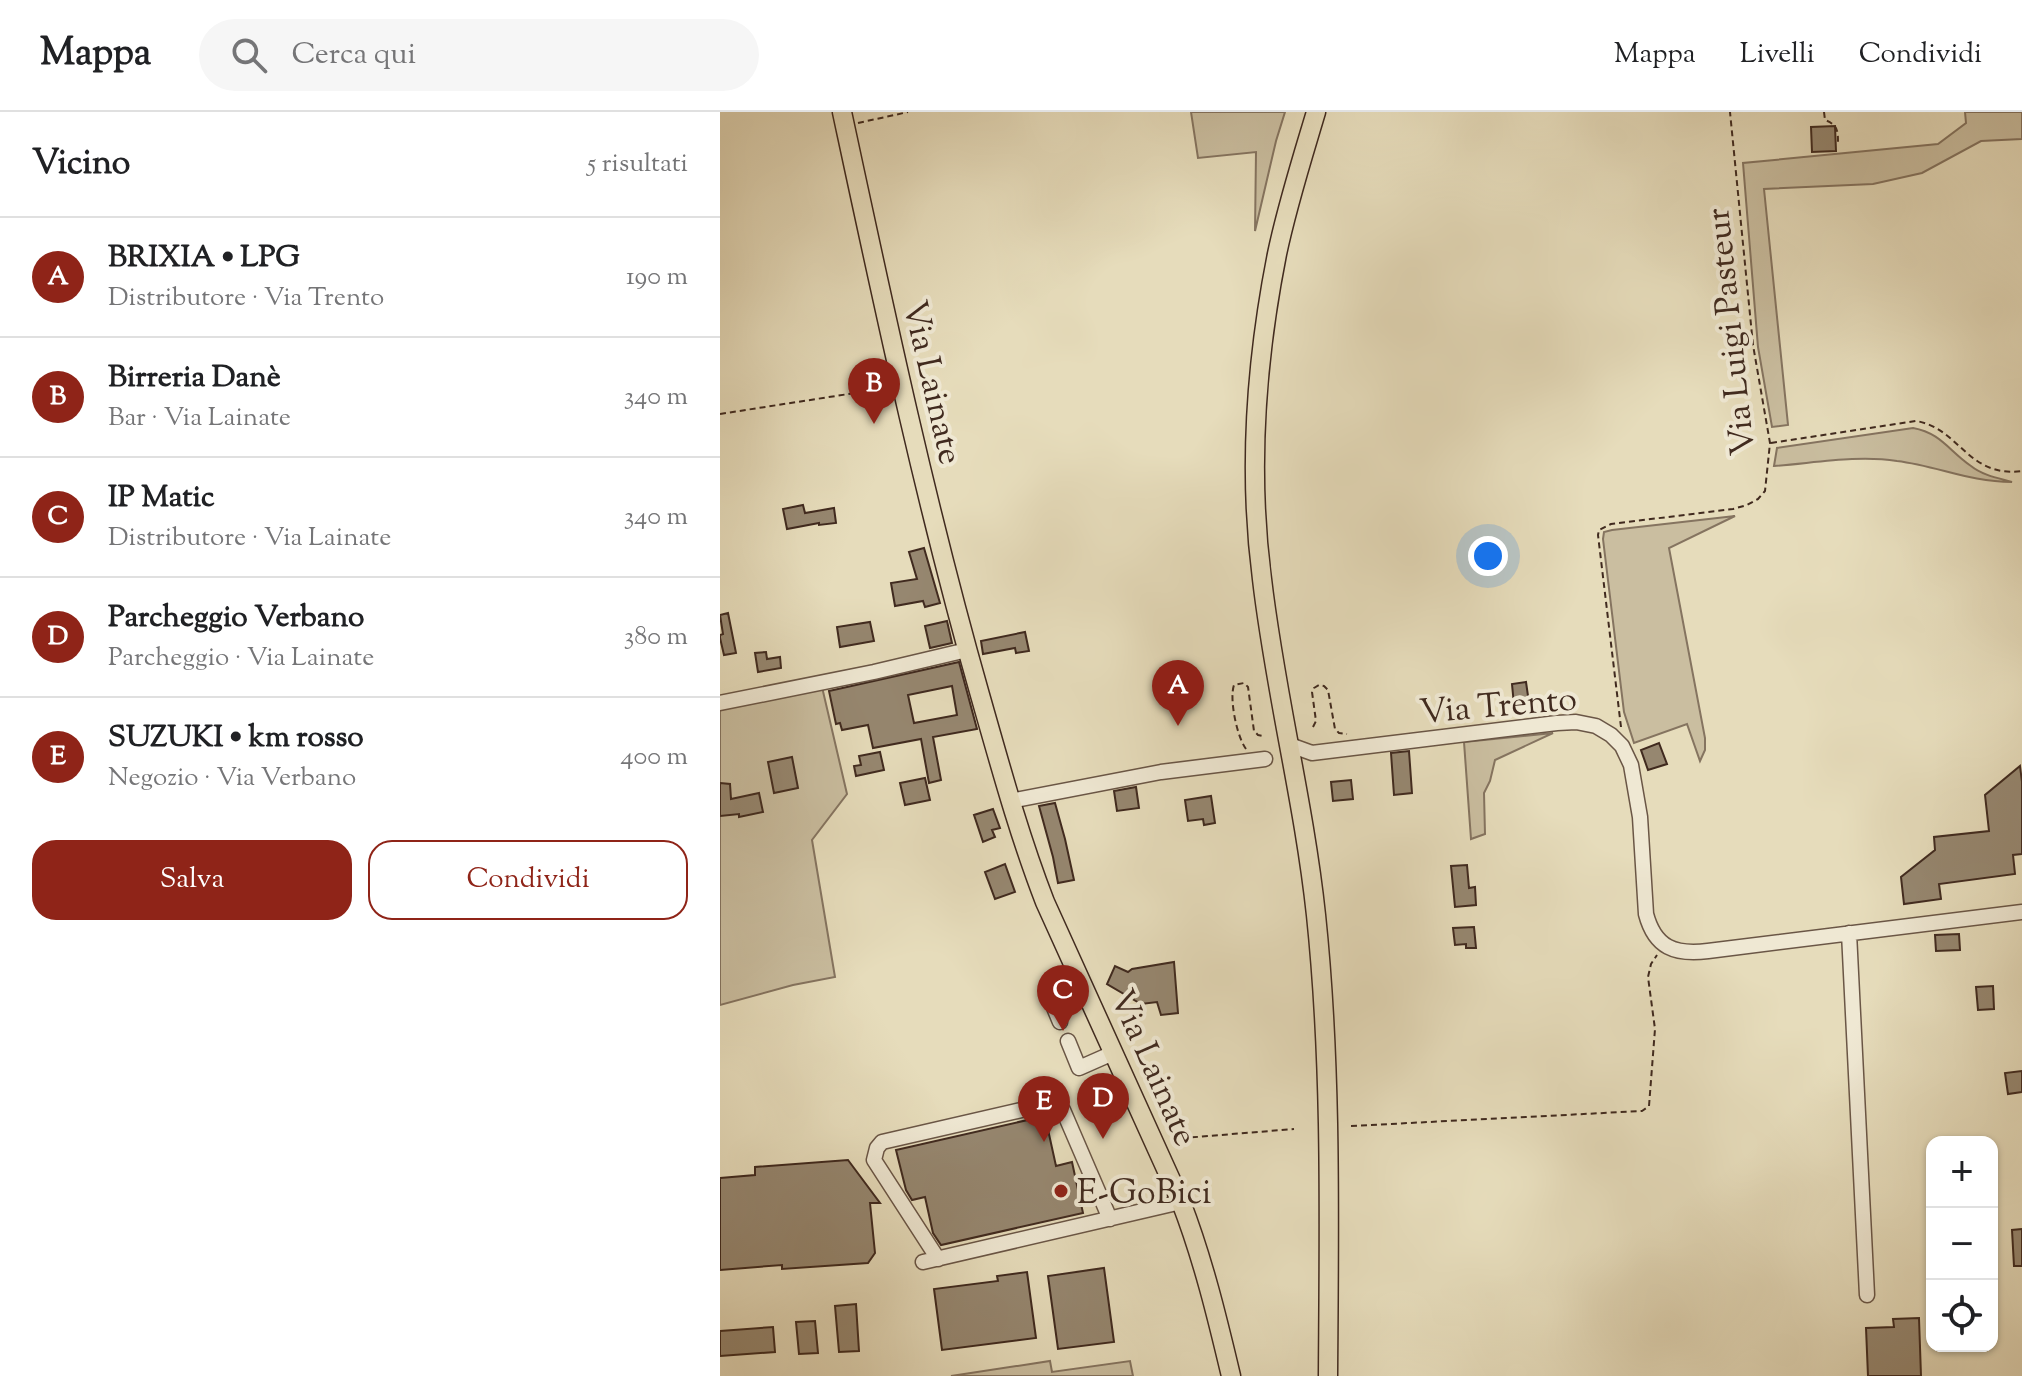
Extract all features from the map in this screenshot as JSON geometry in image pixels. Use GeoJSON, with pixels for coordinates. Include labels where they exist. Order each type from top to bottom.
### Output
{"type":"FeatureCollection","features":[{"type":"Feature","properties":{"kind":"main road"},"geometry":{"type":"LineString","coordinates":[[1316,112],[1278,253],[1264,333],[1257,414],[1257,528],[1261,578],[1316,911],[1322,975],[1327,1127],[1328,1376]]}},
{"type":"Feature","properties":{"kind":"main road","name":"Via Lainate"},"geometry":{"type":"LineString","coordinates":[[844,119],[900,386],[967,650],[1010,801],[1045,902],[1181,1202],[1204,1267],[1231,1376]]}},
{"type":"Feature","properties":{"kind":"street"},"geometry":{"type":"LineString","coordinates":[[720,703],[967,650]]}},
{"type":"Feature","properties":{"kind":"street","name":"Via Trento"},"geometry":{"type":"LineString","coordinates":[[1312,753],[1576,722],[1596,726],[1622,746]]}},
{"type":"Feature","properties":{"kind":"street"},"geometry":{"type":"LineString","coordinates":[[1290,745],[1312,753]]}},
{"type":"Feature","properties":{"kind":"street"},"geometry":{"type":"LineString","coordinates":[[1622,746],[1631,765],[1636,788],[1646,914],[1653,934],[1667,947],[1694,953],[2022,912]]}},
{"type":"Feature","properties":{"kind":"street"},"geometry":{"type":"LineString","coordinates":[[1294,768],[1312,753]]}},
{"type":"Feature","properties":{"kind":"street"},"geometry":{"type":"LineString","coordinates":[[1010,801],[1161,772],[1265,759]]}},
{"type":"Feature","properties":{"kind":"street"},"geometry":{"type":"LineString","coordinates":[[1849,933],[1867,1295]]}},
{"type":"Feature","properties":{"kind":"street"},"geometry":{"type":"LineString","coordinates":[[1060,1022],[1050,998],[1083,985]]}},
{"type":"Feature","properties":{"kind":"street"},"geometry":{"type":"LineString","coordinates":[[1068,1041],[1079,1068],[1113,1053]]}},
{"type":"Feature","properties":{"kind":"street"},"geometry":{"type":"LineString","coordinates":[[1110,1219],[1063,1110],[1052,1103],[882,1142],[874,1153],[874,1160],[930,1261],[1110,1219],[1181,1202]]}},
{"type":"Feature","properties":{"kind":"path"},"geometry":{"type":"LineString","coordinates":[[844,119],[908,112]]}},
{"type":"Feature","properties":{"kind":"path","name":"Via Luigi Pasteur"},"geometry":{"type":"LineString","coordinates":[[1622,746],[1599,530],[1611,524],[1733,509],[1758,499],[1765,491],[1770,443],[1753,345],[1730,112]]}},
{"type":"Feature","properties":{"kind":"path"},"geometry":{"type":"LineString","coordinates":[[1824,112],[1825,120],[1837,128],[1838,144]]}},
{"type":"Feature","properties":{"kind":"path"},"geometry":{"type":"LineString","coordinates":[[720,414],[900,386]]}},
{"type":"Feature","properties":{"kind":"path"},"geometry":{"type":"LineString","coordinates":[[1770,443],[1916,421],[1945,433],[1965,454],[1987,467],[2022,471]]}},
{"type":"Feature","properties":{"kind":"path"},"geometry":{"type":"LineString","coordinates":[[1249,761],[1247,750],[1240,740],[1232,693],[1234,685],[1244,683],[1248,687],[1254,731],[1263,736]]}},
{"type":"Feature","properties":{"kind":"path"},"geometry":{"type":"LineString","coordinates":[[1313,727],[1316,721],[1312,692],[1319,685],[1328,690],[1335,729],[1344,735],[1356,733]]}},
{"type":"Feature","properties":{"kind":"path"},"geometry":{"type":"LineString","coordinates":[[1351,1126],[1642,1111],[1649,1106],[1655,1029],[1648,977],[1651,964],[1667,947]]}},
{"type":"Feature","properties":{"kind":"path"},"geometry":{"type":"LineString","coordinates":[[1153,1142],[1294,1129]]}},
{"type":"Feature","properties":{"kind":"shaded area"},"geometry":{"type":"Polygon","coordinates":[[[1191,112],[1285,112],[1255,231],[1256,152],[1198,158],[1191,112]]]}},
{"type":"Feature","properties":{"kind":"shaded area"},"geometry":{"type":"Polygon","coordinates":[[[1965,112],[2022,112],[2022,139],[1981,141],[1922,173],[1873,184],[1764,189],[1788,425],[1772,427],[1758,347],[1743,163],[1938,144],[1966,123],[1965,112]]]}},
{"type":"Feature","properties":{"kind":"shaded area"},"geometry":{"type":"Polygon","coordinates":[[[1913,428],[1938,438],[1980,472],[2012,482],[1882,459],[1774,466],[1777,448],[1913,428]]]}},
{"type":"Feature","properties":{"kind":"shaded area"},"geometry":{"type":"Polygon","coordinates":[[[1735,516],[1669,548],[1705,750],[1700,761],[1687,724],[1634,743],[1624,712],[1604,532],[1735,516]]]}},
{"type":"Feature","properties":{"kind":"shaded area"},"geometry":{"type":"Polygon","coordinates":[[[822,687],[847,794],[812,840],[835,977],[720,1005],[720,710],[822,687]]]}},
{"type":"Feature","properties":{"kind":"shaded area"},"geometry":{"type":"Polygon","coordinates":[[[1553,733],[1495,760],[1484,793],[1485,834],[1471,839],[1464,742],[1553,733]]]}},
{"type":"Feature","properties":{"kind":"shaded area"},"geometry":{"type":"Polygon","coordinates":[[[1050,1361],[1052,1372],[1130,1361],[1133,1376],[951,1376],[1050,1361]]]}},
{"type":"Feature","properties":{"kind":"building"},"geometry":{"type":"Polygon","coordinates":[[[1835,126],[1836,151],[1812,152],[1811,127],[1835,126]]]}},
{"type":"Feature","properties":{"kind":"building"},"geometry":{"type":"Polygon","coordinates":[[[803,505],[805,513],[834,508],[836,523],[787,529],[783,509],[803,505]]]}},
{"type":"Feature","properties":{"kind":"building"},"geometry":{"type":"Polygon","coordinates":[[[924,548],[940,603],[925,607],[923,601],[895,606],[891,583],[917,579],[909,552],[924,548]]]}},
{"type":"Feature","properties":{"kind":"building"},"geometry":{"type":"Polygon","coordinates":[[[728,613],[736,653],[724,655],[720,615],[728,613]]]}},
{"type":"Feature","properties":{"kind":"building"},"geometry":{"type":"Polygon","coordinates":[[[947,621],[952,643],[930,648],[925,626],[947,621]]]}},
{"type":"Feature","properties":{"kind":"building"},"geometry":{"type":"Polygon","coordinates":[[[870,622],[874,641],[840,647],[837,627],[870,622]]]}},
{"type":"Feature","properties":{"kind":"building"},"geometry":{"type":"Polygon","coordinates":[[[1025,632],[1029,651],[1016,653],[1015,648],[983,654],[981,641],[1025,632]]]}},
{"type":"Feature","properties":{"kind":"building"},"geometry":{"type":"Polygon","coordinates":[[[766,652],[767,659],[780,657],[781,668],[758,672],[755,653],[766,652]]]}},
{"type":"Feature","properties":{"kind":"building"},"geometry":{"type":"Polygon","coordinates":[[[959,662],[977,729],[933,737],[941,780],[929,783],[921,739],[873,748],[868,725],[842,730],[840,723],[836,724],[829,691],[959,662]],[[952,686],[908,695],[914,723],[957,715],[952,686]]]}},
{"type":"Feature","properties":{"kind":"building"},"geometry":{"type":"Polygon","coordinates":[[[1526,682],[1529,703],[1514,705],[1512,684],[1526,682]]]}},
{"type":"Feature","properties":{"kind":"building"},"geometry":{"type":"Polygon","coordinates":[[[1659,743],[1667,764],[1648,770],[1641,750],[1659,743]]]}},
{"type":"Feature","properties":{"kind":"building"},"geometry":{"type":"Polygon","coordinates":[[[1409,751],[1412,793],[1394,795],[1391,753],[1409,751]]]}},
{"type":"Feature","properties":{"kind":"building"},"geometry":{"type":"Polygon","coordinates":[[[880,752],[884,770],[856,776],[854,766],[861,765],[859,756],[880,752]]]}},
{"type":"Feature","properties":{"kind":"building"},"geometry":{"type":"Polygon","coordinates":[[[792,757],[798,788],[774,793],[768,762],[792,757]]]}},
{"type":"Feature","properties":{"kind":"building"},"geometry":{"type":"Polygon","coordinates":[[[2020,766],[2022,854],[2013,855],[2015,874],[1939,884],[1941,899],[1904,904],[1901,877],[1935,850],[1934,837],[1989,831],[1985,795],[2020,766]]]}},
{"type":"Feature","properties":{"kind":"building"},"geometry":{"type":"Polygon","coordinates":[[[925,778],[930,800],[905,805],[900,783],[925,778]]]}},
{"type":"Feature","properties":{"kind":"building"},"geometry":{"type":"Polygon","coordinates":[[[1351,780],[1353,799],[1333,801],[1331,782],[1351,780]]]}},
{"type":"Feature","properties":{"kind":"building"},"geometry":{"type":"Polygon","coordinates":[[[720,783],[730,784],[731,799],[759,793],[763,812],[739,817],[739,814],[720,816],[720,783]]]}},
{"type":"Feature","properties":{"kind":"building"},"geometry":{"type":"Polygon","coordinates":[[[1136,787],[1139,808],[1117,811],[1114,791],[1136,787]]]}},
{"type":"Feature","properties":{"kind":"building"},"geometry":{"type":"Polygon","coordinates":[[[1211,796],[1215,823],[1204,825],[1203,819],[1188,821],[1185,800],[1211,796]]]}},
{"type":"Feature","properties":{"kind":"building"},"geometry":{"type":"Polygon","coordinates":[[[1055,803],[1074,880],[1058,883],[1039,806],[1055,803]]]}},
{"type":"Feature","properties":{"kind":"building"},"geometry":{"type":"Polygon","coordinates":[[[993,809],[1000,828],[992,830],[995,837],[983,842],[974,815],[993,809]]]}},
{"type":"Feature","properties":{"kind":"building"},"geometry":{"type":"Polygon","coordinates":[[[1005,864],[1015,892],[995,899],[985,872],[1005,864]]]}},
{"type":"Feature","properties":{"kind":"building"},"geometry":{"type":"Polygon","coordinates":[[[1467,865],[1469,888],[1475,887],[1476,905],[1455,907],[1451,866],[1467,865]]]}},
{"type":"Feature","properties":{"kind":"building"},"geometry":{"type":"Polygon","coordinates":[[[1474,927],[1476,948],[1466,948],[1466,944],[1455,945],[1453,928],[1474,927]]]}},
{"type":"Feature","properties":{"kind":"building"},"geometry":{"type":"Polygon","coordinates":[[[1959,934],[1960,950],[1936,951],[1935,935],[1959,934]]]}},
{"type":"Feature","properties":{"kind":"building"},"geometry":{"type":"Polygon","coordinates":[[[1174,962],[1178,1013],[1161,1015],[1157,1002],[1141,1004],[1107,984],[1115,966],[1128,972],[1174,962]]]}},
{"type":"Feature","properties":{"kind":"building"},"geometry":{"type":"Polygon","coordinates":[[[1993,986],[1994,1009],[1978,1010],[1976,987],[1993,986]]]}},
{"type":"Feature","properties":{"kind":"building"},"geometry":{"type":"Polygon","coordinates":[[[2022,1071],[2022,1092],[2008,1094],[2005,1073],[2022,1071]]]}},
{"type":"Feature","properties":{"kind":"building"},"geometry":{"type":"Polygon","coordinates":[[[1045,1116],[1056,1166],[1072,1162],[1083,1213],[941,1245],[933,1233],[925,1197],[912,1200],[906,1190],[896,1150],[1045,1116]]]}},
{"type":"Feature","properties":{"kind":"building"},"geometry":{"type":"Polygon","coordinates":[[[848,1160],[880,1203],[870,1203],[875,1253],[868,1263],[720,1270],[720,1178],[755,1175],[755,1167],[848,1160]]]}},
{"type":"Feature","properties":{"kind":"building"},"geometry":{"type":"Polygon","coordinates":[[[2022,1229],[2022,1266],[2014,1266],[2012,1230],[2022,1229]]]}},
{"type":"Feature","properties":{"kind":"building"},"geometry":{"type":"Polygon","coordinates":[[[1104,1268],[1114,1342],[1058,1349],[1048,1276],[1104,1268]]]}},
{"type":"Feature","properties":{"kind":"building"},"geometry":{"type":"Polygon","coordinates":[[[1027,1272],[1036,1338],[942,1350],[934,1289],[998,1281],[997,1276],[1027,1272]]]}},
{"type":"Feature","properties":{"kind":"building"},"geometry":{"type":"Polygon","coordinates":[[[856,1304],[859,1351],[839,1352],[835,1306],[856,1304]]]}},
{"type":"Feature","properties":{"kind":"building"},"geometry":{"type":"Polygon","coordinates":[[[1919,1318],[1921,1376],[1868,1376],[1866,1328],[1894,1327],[1893,1319],[1919,1318]]]}},
{"type":"Feature","properties":{"kind":"building"},"geometry":{"type":"Polygon","coordinates":[[[815,1321],[818,1353],[799,1354],[796,1322],[815,1321]]]}},
{"type":"Feature","properties":{"kind":"building"},"geometry":{"type":"Polygon","coordinates":[[[773,1327],[775,1352],[720,1356],[720,1331],[773,1327]]]}},
{"type":"Feature","properties":{"kind":"place","name":"Birreria Danè"},"geometry":{"type":"Point","coordinates":[874,424]}},
{"type":"Feature","properties":{"kind":"place","name":"BRIXIA • LPG"},"geometry":{"type":"Point","coordinates":[1178,726]}},
{"type":"Feature","properties":{"kind":"place","name":"IP Matic"},"geometry":{"type":"Point","coordinates":[1063,1031]}},
{"type":"Feature","properties":{"kind":"place","name":"Parcheggio Verbano"},"geometry":{"type":"Point","coordinates":[1103,1139]}},
{"type":"Feature","properties":{"kind":"place","name":"SUZUKI • km rosso"},"geometry":{"type":"Point","coordinates":[1044,1142]}},
{"type":"Feature","properties":{"kind":"place","name":"E-GoBici"},"geometry":{"type":"Point","coordinates":[1061,1191]}}]}
